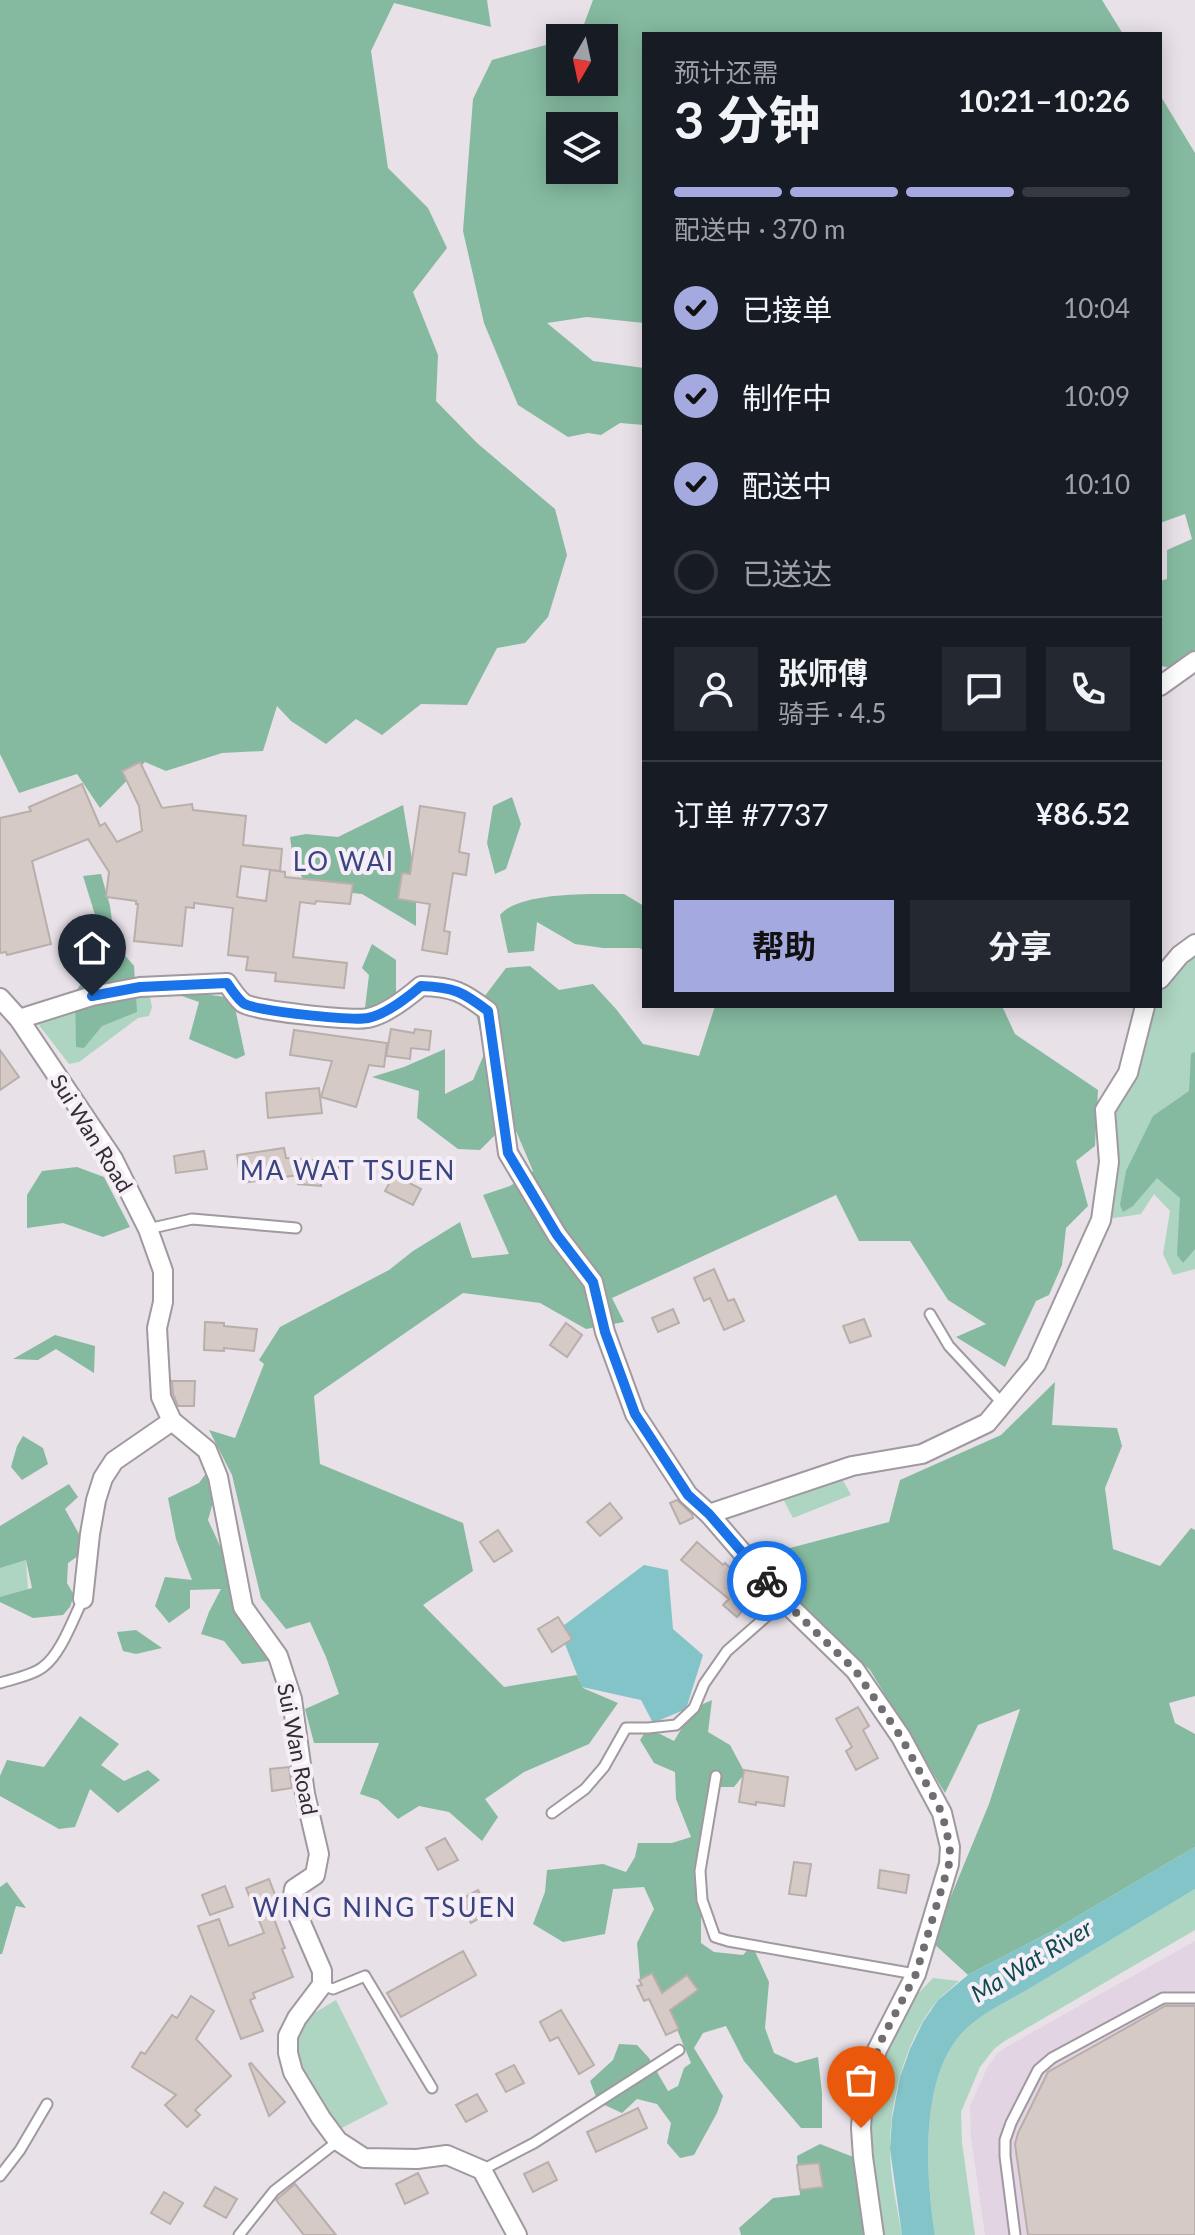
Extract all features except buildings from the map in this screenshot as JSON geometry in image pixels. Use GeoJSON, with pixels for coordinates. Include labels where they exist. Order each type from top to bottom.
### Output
{"type":"FeatureCollection","features":[{"type":"Feature","properties":{"kind":"street"},"geometry":{"type":"LineString","coordinates":[[1162,685],[1195,661]]}},
{"type":"Feature","properties":{"kind":"street"},"geometry":{"type":"LineString","coordinates":[[1162,977],[1180,955],[1195,944]]}},
{"type":"Feature","properties":{"kind":"street"},"geometry":{"type":"LineString","coordinates":[[19,1019],[92,996],[140,987],[227,983],[244,1004],[263,1010],[368,1018],[403,1002],[421,986],[440,986],[463,992],[488,1011],[508,1153],[557,1235],[593,1282],[605,1332],[635,1414],[688,1495],[709,1514],[784,1601],[855,1670],[901,1737],[946,1825],[949,1864],[916,1974],[877,2050],[863,2099],[863,2157],[874,2235]]}},
{"type":"Feature","properties":{"kind":"street","name":"Sui Wan Road"},"geometry":{"type":"LineString","coordinates":[[0,998],[19,1019],[113,1159],[148,1229],[163,1271],[163,1302],[157,1328],[161,1397],[172,1421],[207,1450],[218,1477],[243,1607],[278,1656],[292,1699],[305,1794],[319,1854],[315,1875],[294,1889],[292,1902],[322,1971],[322,1985]]}},
{"type":"Feature","properties":{"kind":"street"},"geometry":{"type":"LineString","coordinates":[[709,1514],[852,1466],[922,1454],[987,1423],[1036,1364],[1101,1220],[1109,1162],[1105,1110],[1128,1073],[1144,1008]]}},
{"type":"Feature","properties":{"kind":"street"},"geometry":{"type":"LineString","coordinates":[[83,1599],[90,1534],[103,1478],[114,1461],[172,1421]]}},
{"type":"Feature","properties":{"kind":"street"},"geometry":{"type":"LineString","coordinates":[[322,1985],[297,2018],[288,2036],[288,2053],[293,2072],[338,2141],[364,2158],[417,2159],[447,2155],[482,2170],[517,2235]]}},
{"type":"Feature","properties":{"kind":"lane"},"geometry":{"type":"LineString","coordinates":[[148,1229],[192,1219],[296,1228]]}},
{"type":"Feature","properties":{"kind":"lane"},"geometry":{"type":"LineString","coordinates":[[930,1314],[949,1346],[1003,1404]]}},
{"type":"Feature","properties":{"kind":"lane"},"geometry":{"type":"LineString","coordinates":[[0,1683],[42,1668],[67,1633],[83,1599]]}},
{"type":"Feature","properties":{"kind":"lane"},"geometry":{"type":"LineString","coordinates":[[552,1813],[585,1789],[604,1767],[626,1728],[676,1725],[694,1708],[704,1684],[727,1651],[784,1601]]}},
{"type":"Feature","properties":{"kind":"lane"},"geometry":{"type":"LineString","coordinates":[[716,1776],[700,1871],[702,1900],[715,1937],[916,1974]]}},
{"type":"Feature","properties":{"kind":"lane"},"geometry":{"type":"LineString","coordinates":[[322,1985],[333,1989],[365,1976],[432,2088]]}},
{"type":"Feature","properties":{"kind":"lane"},"geometry":{"type":"LineString","coordinates":[[1015,2235],[1005,2140],[1038,2070],[1052,2058],[1163,1998],[1195,1998]]}},
{"type":"Feature","properties":{"kind":"lane"},"geometry":{"type":"LineString","coordinates":[[482,2170],[534,2143],[679,2050]]}},
{"type":"Feature","properties":{"kind":"lane"},"geometry":{"type":"LineString","coordinates":[[0,2176],[20,2150],[47,2104]]}},
{"type":"Feature","properties":{"kind":"lane"},"geometry":{"type":"LineString","coordinates":[[239,2235],[274,2191],[338,2141]]}},
{"type":"Feature","properties":{"kind":"shaded area"},"geometry":{"type":"Polygon","coordinates":[[[1195,1941],[1195,2235],[985,2235],[971,2137],[970,2106],[987,2068],[997,2054],[1195,1941]]]}},
{"type":"Feature","properties":{"kind":"green space"},"geometry":{"type":"Polygon","coordinates":[[[0,0],[487,0],[491,27],[394,3],[371,51],[388,168],[428,208],[447,248],[413,292],[438,355],[436,401],[477,443],[555,509],[567,555],[548,617],[525,643],[497,648],[467,705],[421,704],[382,735],[356,719],[326,744],[291,721],[277,706],[263,751],[222,753],[166,771],[145,762],[100,808],[77,774],[19,793],[0,754],[0,0]]]}},
{"type":"Feature","properties":{"kind":"green space"},"geometry":{"type":"Polygon","coordinates":[[[593,0],[1102,0],[1122,32],[642,32],[642,323],[587,317],[547,323],[593,361],[642,368],[642,425],[620,423],[601,435],[588,433],[568,437],[518,405],[484,323],[463,231],[473,99],[492,60],[546,45],[546,96],[618,96],[618,24],[584,24],[593,0]]]}},
{"type":"Feature","properties":{"kind":"green space"},"geometry":{"type":"Polygon","coordinates":[[[1162,98],[1195,153],[1195,671],[1162,666],[1162,580],[1167,579],[1167,550],[1192,539],[1185,514],[1162,522],[1162,98]]]}},
{"type":"Feature","properties":{"kind":"green space"},"geometry":{"type":"Polygon","coordinates":[[[512,797],[521,824],[506,869],[495,874],[487,843],[493,806],[512,797]]]}},
{"type":"Feature","properties":{"kind":"green space"},"geometry":{"type":"Polygon","coordinates":[[[403,805],[416,883],[416,926],[362,894],[307,888],[293,858],[290,837],[306,834],[338,837],[403,805]]]}},
{"type":"Feature","properties":{"kind":"green space"},"geometry":{"type":"Polygon","coordinates":[[[101,874],[113,928],[96,918],[83,876],[101,874]]]}},
{"type":"Feature","properties":{"kind":"green space"},"geometry":{"type":"Polygon","coordinates":[[[624,894],[642,905],[642,949],[575,944],[537,922],[534,951],[508,953],[500,915],[510,907],[540,898],[624,894]]]}},
{"type":"Feature","properties":{"kind":"green space"},"geometry":{"type":"Polygon","coordinates":[[[372,944],[396,960],[396,993],[365,1008],[369,975],[362,968],[372,944]]]}},
{"type":"Feature","properties":{"kind":"green space"},"geometry":{"type":"Polygon","coordinates":[[[117,946],[134,966],[137,1012],[102,1026],[84,1048],[76,1047],[75,992],[104,954],[117,946]]]}},
{"type":"Feature","properties":{"kind":"green space"},"geometry":{"type":"Polygon","coordinates":[[[1195,947],[1195,1269],[1173,1275],[1163,1254],[1170,1211],[1154,1194],[1141,1214],[1101,1220],[1105,1110],[1145,1008],[1162,1008],[1162,979],[1195,947]]]}},
{"type":"Feature","properties":{"kind":"green space"},"geometry":{"type":"Polygon","coordinates":[[[530,966],[559,990],[593,984],[643,1044],[699,1056],[714,1008],[1003,1008],[1015,1034],[1098,1090],[1095,1146],[1076,1161],[1088,1206],[1066,1228],[1062,1265],[1049,1295],[1036,1301],[1005,1367],[956,1337],[986,1324],[948,1300],[910,1241],[859,1241],[836,1195],[612,1298],[624,1322],[586,1329],[540,1303],[463,1293],[314,1396],[320,1464],[463,1523],[473,1571],[423,1605],[504,1687],[577,1675],[583,1688],[618,1703],[589,1744],[524,1772],[485,1799],[498,1817],[482,1841],[449,1812],[419,1806],[398,1819],[378,1800],[360,1794],[379,1743],[314,1743],[305,1709],[339,1694],[310,1622],[286,1629],[261,1598],[232,1475],[209,1430],[235,1438],[264,1364],[259,1360],[280,1327],[389,1270],[460,1222],[472,1258],[509,1254],[483,1195],[510,1186],[533,1171],[511,1119],[480,1150],[458,1149],[417,1118],[419,1091],[372,1077],[445,1049],[445,1094],[473,1080],[485,1052],[475,1009],[506,968],[530,966]]]}},
{"type":"Feature","properties":{"kind":"green space"},"geometry":{"type":"Polygon","coordinates":[[[149,992],[152,1007],[149,1016],[138,1018],[79,1062],[69,1064],[35,1020],[149,992]]]}},
{"type":"Feature","properties":{"kind":"green space"},"geometry":{"type":"Polygon","coordinates":[[[173,993],[233,998],[245,1055],[236,1059],[189,1039],[199,1002],[173,993]]]}},
{"type":"Feature","properties":{"kind":"green space"},"geometry":{"type":"Polygon","coordinates":[[[1195,1052],[1195,1249],[1183,1263],[1177,1255],[1180,1198],[1157,1178],[1133,1206],[1123,1212],[1120,1205],[1126,1171],[1153,1116],[1189,1091],[1191,1054],[1195,1052]]]}},
{"type":"Feature","properties":{"kind":"green space"},"geometry":{"type":"Polygon","coordinates":[[[77,1167],[104,1177],[130,1227],[103,1237],[63,1223],[27,1228],[27,1195],[42,1171],[77,1167]]]}},
{"type":"Feature","properties":{"kind":"green space"},"geometry":{"type":"Polygon","coordinates":[[[55,1335],[95,1346],[94,1373],[56,1349],[38,1360],[13,1359],[55,1335]]]}},
{"type":"Feature","properties":{"kind":"green space"},"geometry":{"type":"Polygon","coordinates":[[[1055,1382],[1052,1425],[1117,1428],[1122,1446],[1105,1488],[1113,1549],[1160,1566],[1191,1528],[1195,1530],[1195,1696],[1169,1703],[1175,1723],[1195,1734],[1195,1847],[1056,1929],[968,1975],[932,1942],[989,1804],[1020,1709],[978,1725],[945,1793],[870,1670],[796,1604],[767,1554],[889,1522],[900,1480],[1001,1435],[1055,1382]]]}},
{"type":"Feature","properties":{"kind":"green space"},"geometry":{"type":"Polygon","coordinates":[[[23,1436],[43,1448],[48,1464],[22,1480],[11,1467],[23,1436]]]}},
{"type":"Feature","properties":{"kind":"green space"},"geometry":{"type":"Polygon","coordinates":[[[207,1472],[213,1489],[208,1520],[272,1646],[268,1661],[242,1664],[224,1641],[201,1634],[221,1589],[190,1590],[190,1608],[169,1623],[155,1606],[165,1577],[192,1580],[176,1539],[168,1498],[199,1483],[207,1472]]]}},
{"type":"Feature","properties":{"kind":"green space"},"geometry":{"type":"Polygon","coordinates":[[[839,1473],[851,1495],[793,1518],[781,1495],[839,1473]]]}},
{"type":"Feature","properties":{"kind":"green space"},"geometry":{"type":"Polygon","coordinates":[[[69,1484],[78,1497],[65,1509],[84,1543],[78,1556],[68,1563],[67,1583],[74,1595],[63,1615],[33,1618],[0,1602],[0,1597],[32,1588],[26,1560],[0,1568],[0,1526],[69,1484]]]}},
{"type":"Feature","properties":{"kind":"green space"},"geometry":{"type":"Polygon","coordinates":[[[26,1560],[28,1591],[0,1598],[0,1567],[26,1560]]]}},
{"type":"Feature","properties":{"kind":"green space"},"geometry":{"type":"Polygon","coordinates":[[[136,1630],[162,1648],[136,1654],[123,1651],[117,1632],[136,1630]]]}},
{"type":"Feature","properties":{"kind":"green space"},"geometry":{"type":"Polygon","coordinates":[[[712,1700],[708,1732],[730,1745],[745,1773],[734,1787],[714,1787],[701,1878],[701,1943],[714,1952],[743,1955],[752,1945],[769,1982],[765,2028],[774,2053],[796,2063],[818,2057],[822,2128],[801,2128],[744,2061],[726,2026],[703,2033],[694,2048],[723,2096],[694,2155],[680,2158],[667,2143],[671,2123],[657,2104],[637,2099],[622,2113],[598,2102],[590,2081],[613,2060],[619,2044],[637,2045],[649,2058],[668,2091],[678,2086],[684,2068],[691,2063],[676,2027],[641,1990],[637,1943],[654,1909],[644,1887],[613,1889],[605,1934],[563,1942],[533,1924],[545,1892],[547,1870],[603,1864],[626,1872],[635,1857],[638,1843],[672,1843],[691,1837],[676,1799],[675,1772],[654,1763],[640,1740],[648,1728],[674,1741],[694,1708],[712,1700]]]}},
{"type":"Feature","properties":{"kind":"green space"},"geometry":{"type":"Polygon","coordinates":[[[80,1716],[119,1744],[101,1765],[124,1781],[148,1770],[160,1780],[118,1813],[90,1789],[75,1827],[59,1829],[0,1796],[0,1776],[7,1760],[44,1767],[80,1716]]]}},
{"type":"Feature","properties":{"kind":"green space"},"geometry":{"type":"Polygon","coordinates":[[[7,1882],[26,1908],[16,1906],[0,1954],[0,1887],[7,1882]]]}},
{"type":"Feature","properties":{"kind":"green space"},"geometry":{"type":"Polygon","coordinates":[[[1195,1889],[1195,1930],[1003,2042],[980,2067],[961,2112],[962,2143],[975,2235],[935,2235],[928,2161],[931,2107],[945,2059],[957,2039],[964,2030],[992,2010],[1195,1889]]]}},
{"type":"Feature","properties":{"kind":"green space"},"geometry":{"type":"Polygon","coordinates":[[[933,1978],[959,1981],[925,2017],[901,2071],[893,2110],[890,2149],[892,2181],[902,2235],[880,2235],[867,2123],[893,2020],[933,1978]]]}},
{"type":"Feature","properties":{"kind":"green space"},"geometry":{"type":"Polygon","coordinates":[[[336,2000],[388,2104],[338,2130],[296,2062],[294,2042],[306,2018],[336,2000]]]}},
{"type":"Feature","properties":{"kind":"green space"},"geometry":{"type":"Polygon","coordinates":[[[820,2144],[866,2162],[878,2235],[741,2235],[739,2228],[773,2198],[800,2195],[797,2156],[820,2144]]]}},
{"type":"Feature","properties":{"kind":"water"},"geometry":{"type":"Polygon","coordinates":[[[644,1565],[668,1570],[673,1629],[703,1655],[686,1709],[653,1723],[641,1700],[582,1687],[559,1629],[644,1565]]]}},
{"type":"Feature","properties":{"kind":"water","name":"Ma Wat River"},"geometry":{"type":"Polygon","coordinates":[[[1195,1847],[1195,1889],[992,2010],[964,2030],[957,2039],[945,2059],[931,2107],[928,2161],[935,2235],[902,2235],[890,2149],[892,2119],[900,2077],[910,2049],[938,2000],[968,1975],[1056,1929],[1195,1847]]]}},
{"type":"Feature","properties":{"kind":"way so far"},"geometry":{"type":"LineString","coordinates":[[767,1581],[855,1670],[922,1774],[942,1813],[950,1847],[949,1864],[916,1974],[882,2039],[867,2079],[861,2128]]}},
{"type":"Feature","properties":{"kind":"district","name":"LO WAI"},"geometry":{"type":"Point","coordinates":[344,861]}},
{"type":"Feature","properties":{"kind":"district","name":"MA WAT TSUEN"},"geometry":{"type":"Point","coordinates":[348,1170]}},
{"type":"Feature","properties":{"kind":"district","name":"WING NING TSUEN"},"geometry":{"type":"Point","coordinates":[385,1907]}},
{"type":"Feature","properties":{"kind":"route"},"geometry":{"type":"LineString","coordinates":[[92,996],[140,987],[227,983],[244,1004],[263,1010],[368,1018],[403,1002],[421,986],[440,986],[463,992],[488,1011],[508,1153],[557,1235],[593,1282],[605,1332],[635,1414],[688,1495],[709,1514],[767,1581]]}}]}
